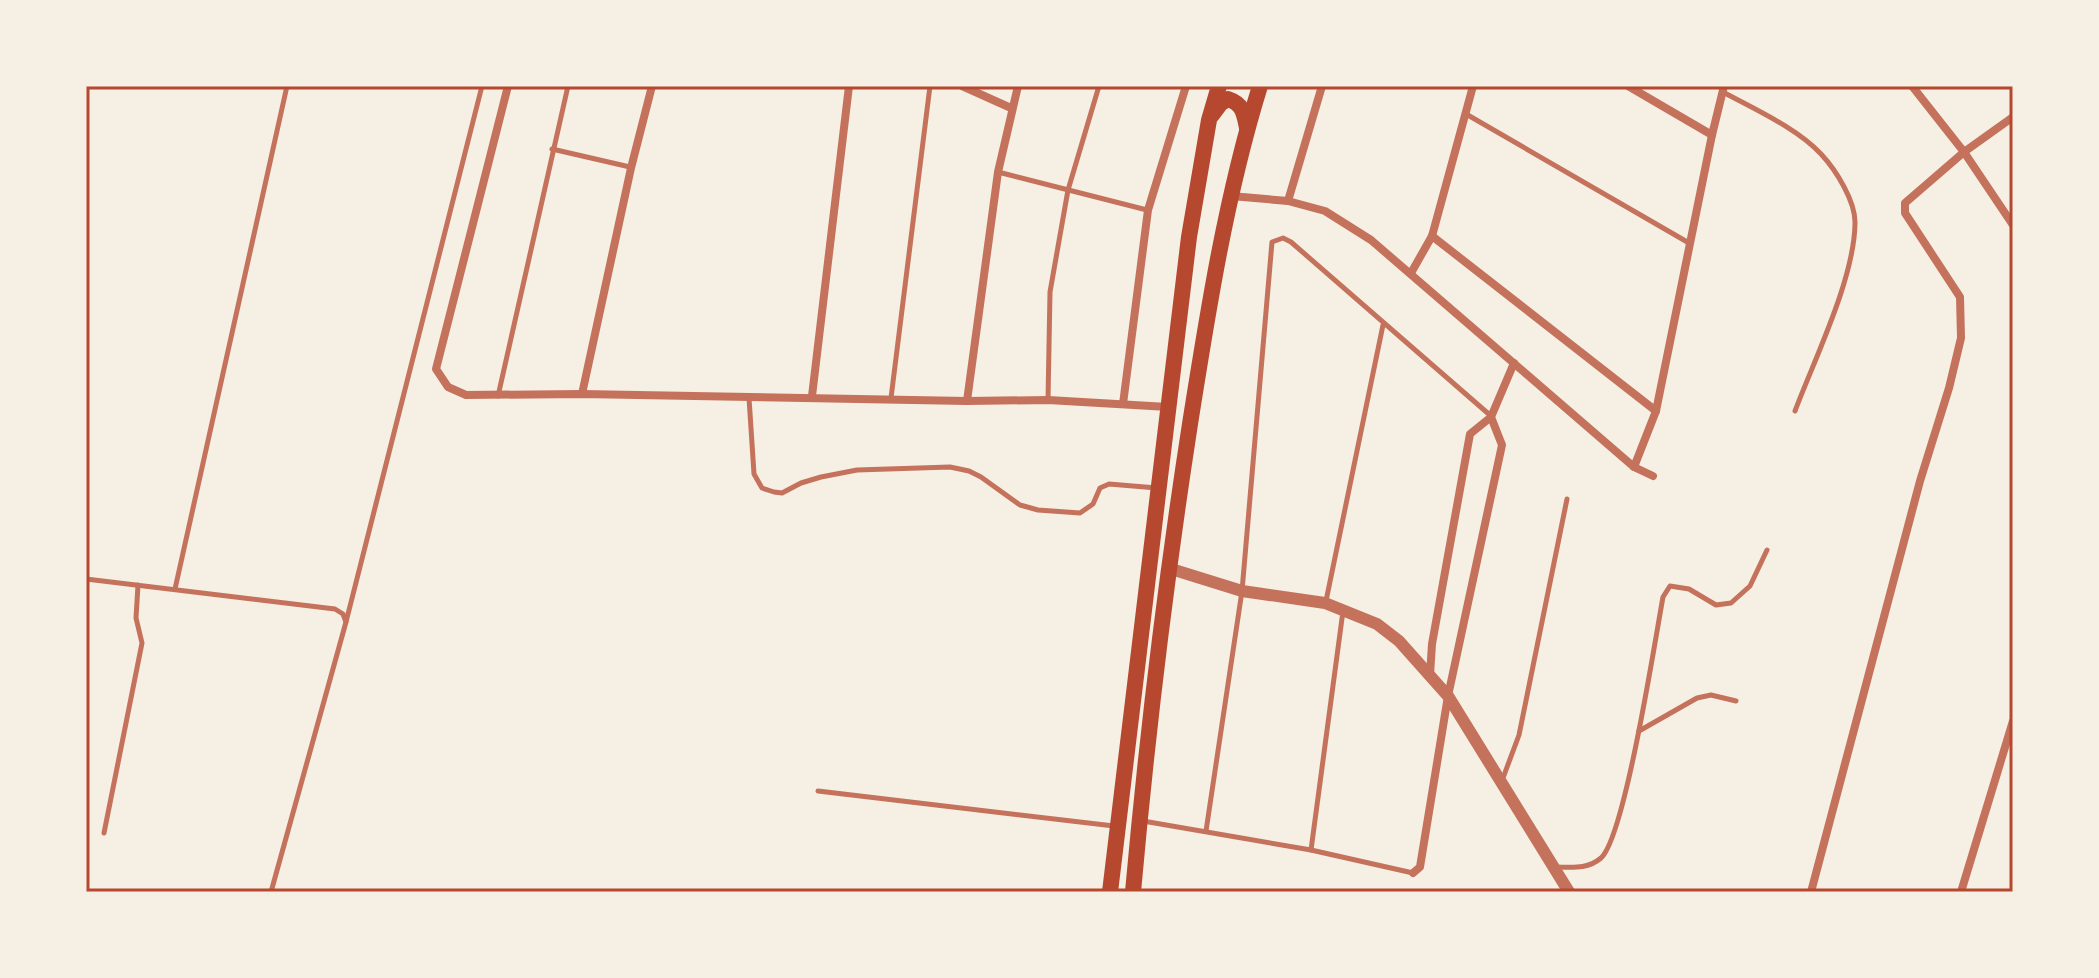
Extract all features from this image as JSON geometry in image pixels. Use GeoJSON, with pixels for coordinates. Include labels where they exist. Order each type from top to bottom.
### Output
{"type":"FeatureCollection","features":[{"type":"Feature","properties":{"kind":"highway"},"geometry":{"type":"LineString","coordinates":[[1110,892],[1189,237],[1209,120],[1219,86]]}},
{"type":"Feature","properties":{"kind":"highway"},"geometry":{"type":"LineString","coordinates":[[1133,892],[1168,568],[1202,348],[1231,196],[1260,86]]}},
{"type":"Feature","properties":{"kind":"highway"},"geometry":{"type":"LineString","coordinates":[[1209,120],[1221,103],[1228,99],[1240,105],[1247,128]]}},
{"type":"Feature","properties":{"kind":"street"},"geometry":{"type":"LineString","coordinates":[[508,86],[436,369],[448,387],[466,395],[498,396],[812,396],[1048,400],[1168,407]]}},
{"type":"Feature","properties":{"kind":"street"},"geometry":{"type":"LineString","coordinates":[[582,394],[652,86]]}},
{"type":"Feature","properties":{"kind":"street"},"geometry":{"type":"LineString","coordinates":[[812,396],[849,86]]}},
{"type":"Feature","properties":{"kind":"street"},"geometry":{"type":"LineString","coordinates":[[962,86],[1011,108]]}},
{"type":"Feature","properties":{"kind":"street"},"geometry":{"type":"LineString","coordinates":[[967,401],[998,172],[1018,86]]}},
{"type":"Feature","properties":{"kind":"street"},"geometry":{"type":"LineString","coordinates":[[1123,404],[1148,210],[1186,86]]}},
{"type":"Feature","properties":{"kind":"street"},"geometry":{"type":"LineString","coordinates":[[1288,201],[1322,86]]}},
{"type":"Feature","properties":{"kind":"street"},"geometry":{"type":"LineString","coordinates":[[1411,273],[1432,236],[1473,86]]}},
{"type":"Feature","properties":{"kind":"street"},"geometry":{"type":"LineString","coordinates":[[1628,86],[1712,135]]}},
{"type":"Feature","properties":{"kind":"street"},"geometry":{"type":"LineString","coordinates":[[1912,86],[1964,152],[2013,225]]}},
{"type":"Feature","properties":{"kind":"street"},"geometry":{"type":"LineString","coordinates":[[1634,467],[1656,411],[1724,89]]}},
{"type":"Feature","properties":{"kind":"street"},"geometry":{"type":"LineString","coordinates":[[1811,892],[1961,338],[1960,297],[1905,213],[1905,203],[1964,152],[2013,117]]}},
{"type":"Feature","properties":{"kind":"street"},"geometry":{"type":"LineString","coordinates":[[1231,196],[1288,201],[1325,211],[1371,240],[1634,467],[1653,476]]}},
{"type":"Feature","properties":{"kind":"street"},"geometry":{"type":"LineString","coordinates":[[1432,236],[1656,411]]}},
{"type":"Feature","properties":{"kind":"street"},"geometry":{"type":"LineString","coordinates":[[1430,675],[1432,644],[1470,434],[1491,417],[1514,363]]}},
{"type":"Feature","properties":{"kind":"street"},"geometry":{"type":"LineString","coordinates":[[1413,873],[1420,867],[1448,696],[1502,445],[1491,417]]}},
{"type":"Feature","properties":{"kind":"street"},"geometry":{"type":"LineString","coordinates":[[1168,568],[1242,591],[1325,603],[1377,624],[1407,649],[1448,696],[1569,892]]}},
{"type":"Feature","properties":{"kind":"street"},"geometry":{"type":"LineString","coordinates":[[1961,892],[2013,721]]}},
{"type":"Feature","properties":{"kind":"lane"},"geometry":{"type":"LineString","coordinates":[[175,589],[287,86]]}},
{"type":"Feature","properties":{"kind":"lane"},"geometry":{"type":"LineString","coordinates":[[271,892],[346,622],[482,86]]}},
{"type":"Feature","properties":{"kind":"lane"},"geometry":{"type":"LineString","coordinates":[[498,396],[568,86]]}},
{"type":"Feature","properties":{"kind":"lane"},"geometry":{"type":"LineString","coordinates":[[891,398],[930,86]]}},
{"type":"Feature","properties":{"kind":"lane"},"geometry":{"type":"LineString","coordinates":[[1048,400],[1050,292],[1068,190],[1099,86]]}},
{"type":"Feature","properties":{"kind":"lane"},"geometry":{"type":"LineString","coordinates":[[1724,89],[1820,152],[1843,182],[1856,221],[1849,267],[1795,411]]}},
{"type":"Feature","properties":{"kind":"lane"},"geometry":{"type":"LineString","coordinates":[[1466,114],[1690,243]]}},
{"type":"Feature","properties":{"kind":"lane"},"geometry":{"type":"LineString","coordinates":[[552,149],[631,168]]}},
{"type":"Feature","properties":{"kind":"lane"},"geometry":{"type":"LineString","coordinates":[[998,172],[1148,210]]}},
{"type":"Feature","properties":{"kind":"lane"},"geometry":{"type":"LineString","coordinates":[[1206,831],[1242,591],[1272,242],[1283,238],[1291,242],[1491,417]]}},
{"type":"Feature","properties":{"kind":"lane"},"geometry":{"type":"LineString","coordinates":[[1325,603],[1383,324]]}},
{"type":"Feature","properties":{"kind":"lane"},"geometry":{"type":"LineString","coordinates":[[749,396],[754,474],[762,488],[774,492],[782,493],[801,483],[857,470],[950,467],[981,477],[1020,505],[1038,510],[1080,513],[1093,504],[1100,488],[1109,484],[1158,488]]}},
{"type":"Feature","properties":{"kind":"lane"},"geometry":{"type":"LineString","coordinates":[[1501,784],[1519,735],[1567,499]]}},
{"type":"Feature","properties":{"kind":"lane"},"geometry":{"type":"LineString","coordinates":[[1553,867],[1584,867],[1602,857],[1617,825],[1663,597],[1670,586],[1689,589],[1716,605],[1731,603],[1750,586],[1767,550]]}},
{"type":"Feature","properties":{"kind":"lane"},"geometry":{"type":"LineString","coordinates":[[86,579],[335,609],[343,614],[346,622]]}},
{"type":"Feature","properties":{"kind":"lane"},"geometry":{"type":"LineString","coordinates":[[104,833],[142,643],[136,618],[138,585]]}},
{"type":"Feature","properties":{"kind":"lane"},"geometry":{"type":"LineString","coordinates":[[1311,850],[1344,610]]}},
{"type":"Feature","properties":{"kind":"lane"},"geometry":{"type":"LineString","coordinates":[[1638,731],[1697,698],[1711,695],[1736,701]]}},
{"type":"Feature","properties":{"kind":"lane"},"geometry":{"type":"LineString","coordinates":[[818,791],[1119,826]]}},
{"type":"Feature","properties":{"kind":"lane"},"geometry":{"type":"LineString","coordinates":[[1139,820],[1311,850],[1413,873]]}}]}
